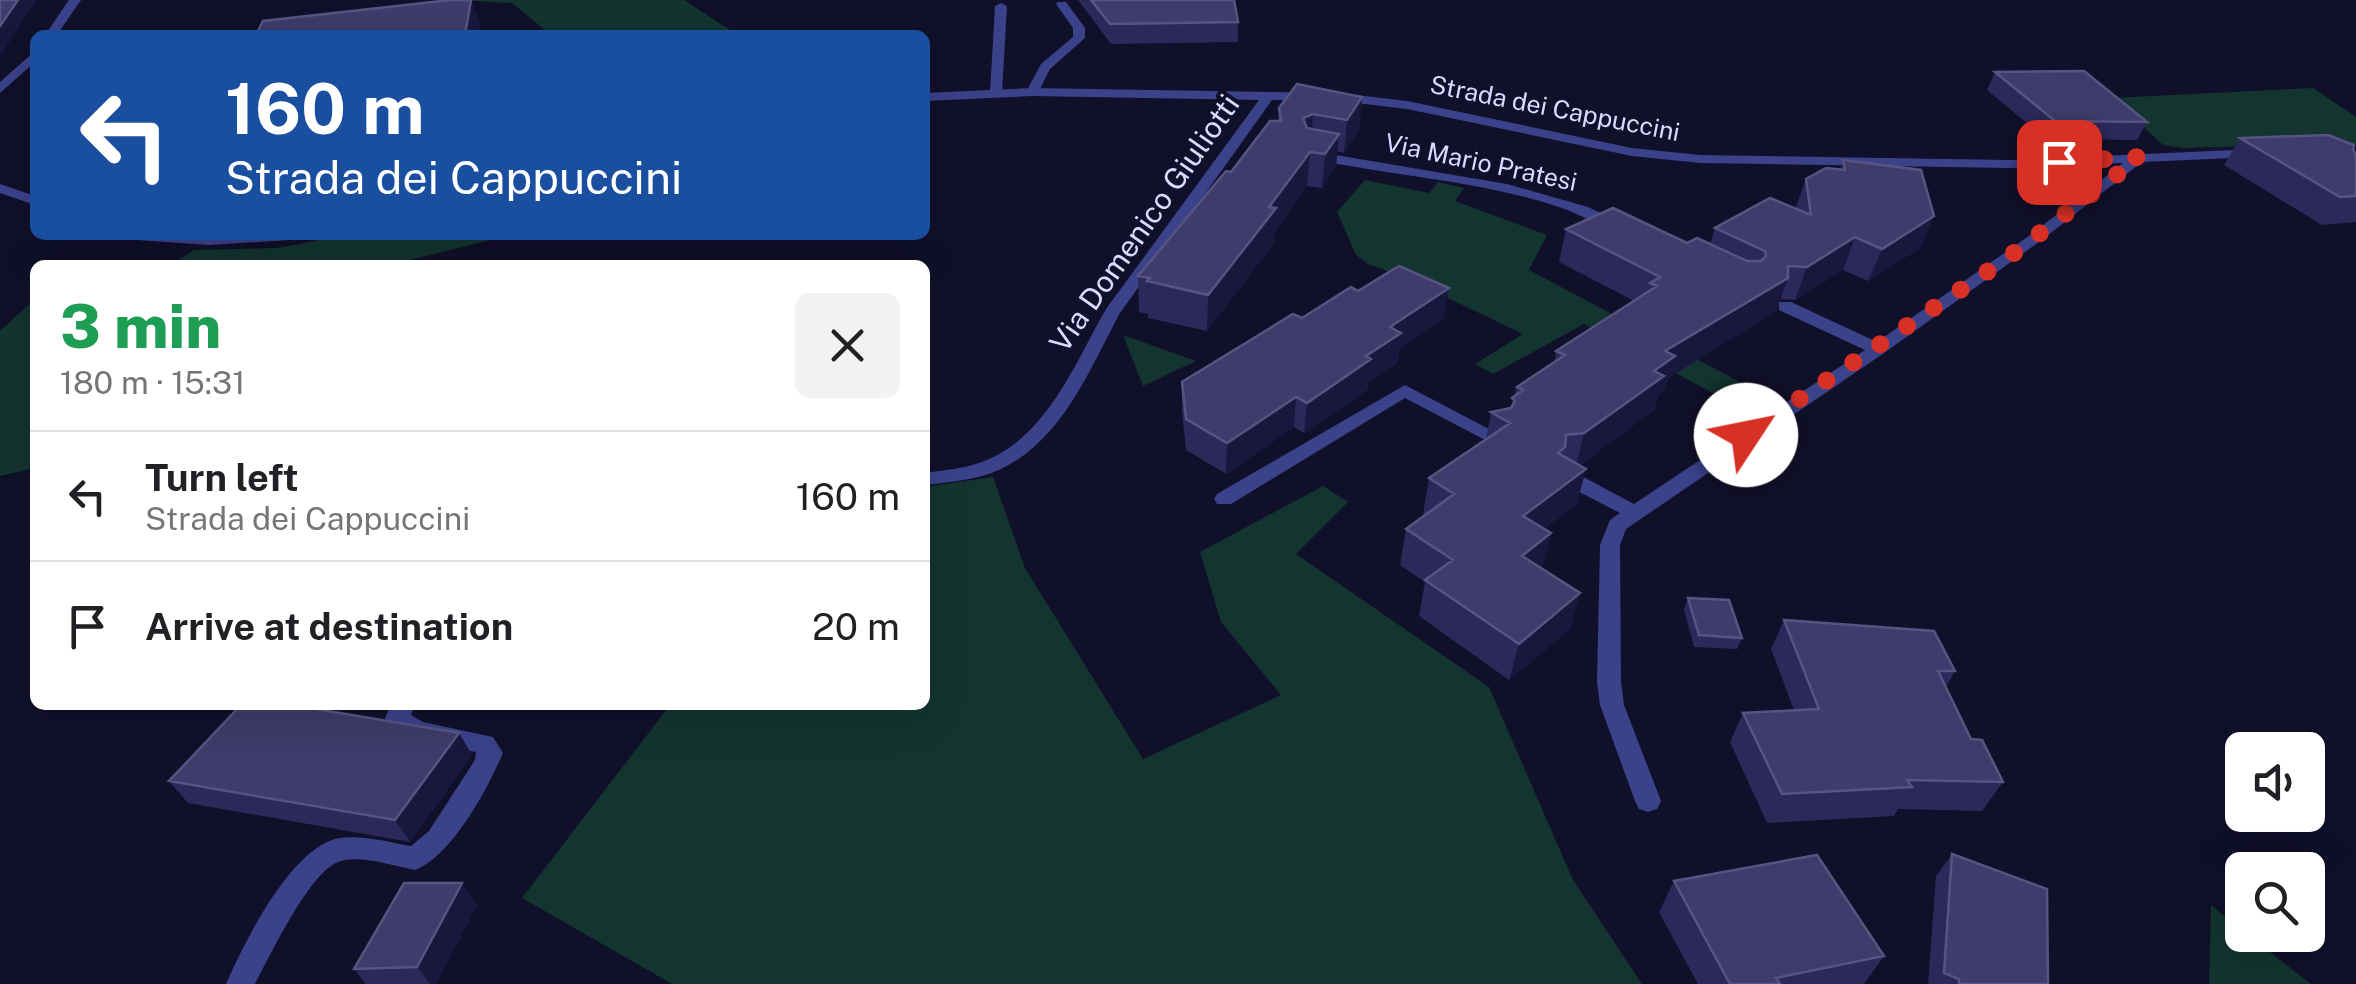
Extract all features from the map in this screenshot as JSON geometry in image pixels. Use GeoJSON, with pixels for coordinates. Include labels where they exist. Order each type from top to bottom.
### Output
{"type":"FeatureCollection","features":[{"type":"Feature","properties":{"kind":"street"},"geometry":{"type":"LineString","coordinates":[[54,30],[75,0]]}},
{"type":"Feature","properties":{"kind":"street"},"geometry":{"type":"LineString","coordinates":[[1032,92],[1045,67],[1079,38],[1079,28],[1062,4]]}},
{"type":"Feature","properties":{"kind":"street"},"geometry":{"type":"LineString","coordinates":[[996,93],[1001,6]]}},
{"type":"Feature","properties":{"kind":"street"},"geometry":{"type":"LineString","coordinates":[[0,90],[30,59]]}},
{"type":"Feature","properties":{"kind":"street","name":"Strada dei Cappuccini"},"geometry":{"type":"LineString","coordinates":[[930,97],[1032,92],[1270,94],[1407,105],[1600,147],[1682,158],[1954,164],[2271,153]]}},
{"type":"Feature","properties":{"kind":"street","name":"Via Domenico Giuliotti"},"geometry":{"type":"LineString","coordinates":[[930,478],[993,465],[1032,439],[1050,419],[1114,310],[1270,94]]}},
{"type":"Feature","properties":{"kind":"street"},"geometry":{"type":"LineString","coordinates":[[1236,142],[1254,144]]}},
{"type":"Feature","properties":{"kind":"street","name":"Via Mario Pratesi"},"geometry":{"type":"LineString","coordinates":[[1310,154],[1538,196],[1580,207],[1640,235]]}},
{"type":"Feature","properties":{"kind":"street"},"geometry":{"type":"LineString","coordinates":[[1648,802],[1619,730],[1609,682],[1610,546],[1616,524],[1878,349],[2038,236],[2140,157]]}},
{"type":"Feature","properties":{"kind":"street"},"geometry":{"type":"LineString","coordinates":[[0,188],[30,199]]}},
{"type":"Feature","properties":{"kind":"street"},"geometry":{"type":"LineString","coordinates":[[1784,306],[1878,349]]}},
{"type":"Feature","properties":{"kind":"street"},"geometry":{"type":"LineString","coordinates":[[1224,500],[1405,390],[1494,437]]}},
{"type":"Feature","properties":{"kind":"street"},"geometry":{"type":"LineString","coordinates":[[1567,477],[1633,512]]}},
{"type":"Feature","properties":{"kind":"street"},"geometry":{"type":"LineString","coordinates":[[240,984],[306,873],[324,854],[339,849],[414,858],[438,839],[485,766],[491,753],[484,744],[417,731],[397,718],[401,710]]}},
{"type":"Feature","properties":{"kind":"green space"},"geometry":{"type":"Polygon","coordinates":[[[458,0],[684,0],[730,30],[545,30],[512,3],[458,0]]]}},
{"type":"Feature","properties":{"kind":"green space"},"geometry":{"type":"Polygon","coordinates":[[[2313,88],[2356,117],[2356,144],[2182,148],[2163,145],[2112,98],[2313,88]]]}},
{"type":"Feature","properties":{"kind":"green space"},"geometry":{"type":"Polygon","coordinates":[[[1365,180],[1429,193],[1438,182],[1464,188],[1455,201],[1547,235],[1529,270],[1755,390],[1737,406],[1584,324],[1493,374],[1475,364],[1523,334],[1368,264],[1356,255],[1337,212],[1365,180]]]}},
{"type":"Feature","properties":{"kind":"green space"},"geometry":{"type":"Polygon","coordinates":[[[319,240],[490,240],[409,260],[179,260],[194,250],[278,248],[319,240]]]}},
{"type":"Feature","properties":{"kind":"green space"},"geometry":{"type":"Polygon","coordinates":[[[30,304],[30,469],[0,476],[0,331],[30,304]]]}},
{"type":"Feature","properties":{"kind":"green space"},"geometry":{"type":"Polygon","coordinates":[[[1123,335],[1196,361],[1143,386],[1123,335]]]}},
{"type":"Feature","properties":{"kind":"green space"},"geometry":{"type":"Polygon","coordinates":[[[993,477],[1025,568],[1143,759],[1281,695],[1221,622],[1200,552],[1323,486],[1348,502],[1296,554],[1489,687],[1573,880],[1642,984],[672,984],[522,898],[666,710],[930,710],[930,486],[993,477]]]}},
{"type":"Feature","properties":{"kind":"green space"},"geometry":{"type":"Polygon","coordinates":[[[2211,905],[2225,916],[2225,952],[2270,952],[2311,984],[2209,984],[2211,905]]]}},
{"type":"Feature","properties":{"kind":"building"},"geometry":{"type":"Polygon","coordinates":[[[0,0],[18,0],[0,26],[0,0]]]}},
{"type":"Feature","properties":{"kind":"building"},"geometry":{"type":"Polygon","coordinates":[[[471,0],[466,30],[258,30],[263,21],[471,0]]]}},
{"type":"Feature","properties":{"kind":"building"},"geometry":{"type":"Polygon","coordinates":[[[1091,0],[1234,0],[1238,22],[1110,24],[1091,0]]]}},
{"type":"Feature","properties":{"kind":"building"},"geometry":{"type":"Polygon","coordinates":[[[2084,71],[2147,122],[2055,121],[1995,72],[2084,71]]]}},
{"type":"Feature","properties":{"kind":"building"},"geometry":{"type":"Polygon","coordinates":[[[1297,84],[1362,97],[1347,120],[1313,114],[1303,118],[1307,128],[1339,134],[1325,154],[1310,152],[1269,207],[1276,208],[1208,295],[1138,276],[1226,171],[1231,172],[1270,121],[1281,121],[1279,108],[1297,84]]]}},
{"type":"Feature","properties":{"kind":"building"},"geometry":{"type":"Polygon","coordinates":[[[2328,135],[2354,145],[2356,196],[2340,197],[2240,138],[2328,135]]]}},
{"type":"Feature","properties":{"kind":"building"},"geometry":{"type":"Polygon","coordinates":[[[1843,160],[1921,170],[1934,216],[1882,249],[1855,237],[1807,267],[1788,266],[1788,278],[1665,351],[1675,356],[1654,371],[1664,376],[1584,433],[1566,435],[1565,447],[1558,453],[1586,469],[1523,516],[1551,533],[1522,556],[1580,593],[1519,644],[1425,580],[1453,560],[1406,529],[1454,494],[1429,478],[1510,423],[1491,412],[1511,408],[1515,401],[1512,398],[1523,390],[1517,387],[1565,355],[1556,351],[1657,286],[1650,283],[1660,277],[1566,229],[1613,208],[1687,243],[1697,238],[1747,261],[1761,261],[1765,251],[1715,228],[1770,198],[1811,215],[1806,179],[1826,168],[1845,170],[1843,160]]]}},
{"type":"Feature","properties":{"kind":"building"},"geometry":{"type":"Polygon","coordinates":[[[1399,266],[1449,288],[1390,327],[1401,333],[1366,356],[1371,359],[1307,403],[1296,397],[1227,443],[1186,419],[1182,382],[1293,314],[1302,318],[1351,287],[1358,291],[1399,266]]]}},
{"type":"Feature","properties":{"kind":"building"},"geometry":{"type":"Polygon","coordinates":[[[1688,598],[1729,600],[1742,638],[1699,635],[1688,598]]]}},
{"type":"Feature","properties":{"kind":"building"},"geometry":{"type":"Polygon","coordinates":[[[1784,620],[1934,631],[1955,671],[1938,671],[1971,739],[1982,740],[2003,782],[1907,780],[1912,787],[1782,794],[1743,713],[1819,709],[1784,620]]]}},
{"type":"Feature","properties":{"kind":"building"},"geometry":{"type":"Polygon","coordinates":[[[236,710],[322,710],[459,733],[395,820],[169,781],[236,710]]]}},
{"type":"Feature","properties":{"kind":"building"},"geometry":{"type":"Polygon","coordinates":[[[1952,854],[2047,889],[2048,984],[1959,984],[1959,979],[1944,973],[1952,854]]]}},
{"type":"Feature","properties":{"kind":"building"},"geometry":{"type":"Polygon","coordinates":[[[1817,855],[1884,956],[1776,978],[1780,984],[1730,984],[1674,881],[1817,855]]]}},
{"type":"Feature","properties":{"kind":"building"},"geometry":{"type":"Polygon","coordinates":[[[404,883],[462,883],[417,967],[354,969],[404,883]]]}},
{"type":"Feature","properties":{"kind":"route"},"geometry":{"type":"LineString","coordinates":[[1746,435],[2006,259],[2140,157],[2059,162]]}}]}
